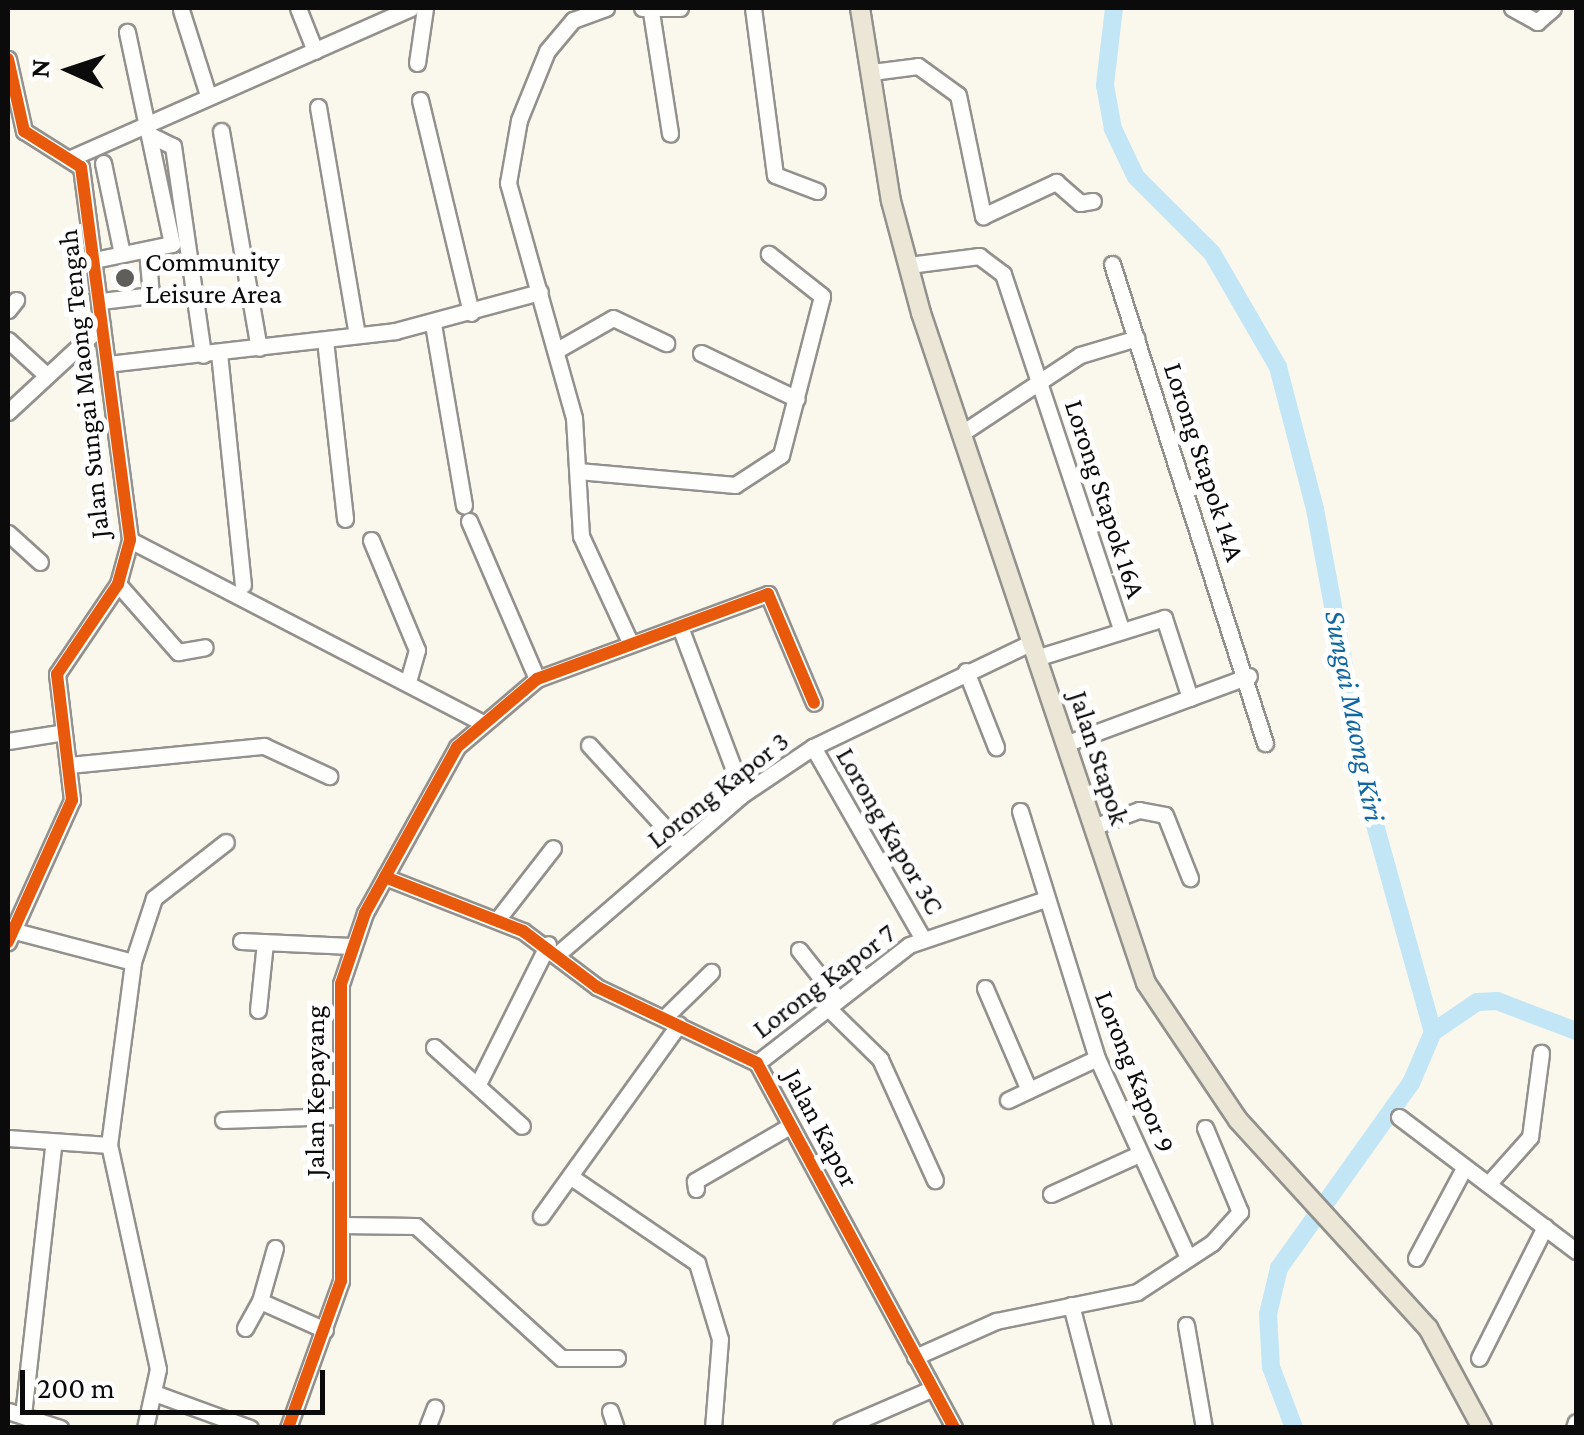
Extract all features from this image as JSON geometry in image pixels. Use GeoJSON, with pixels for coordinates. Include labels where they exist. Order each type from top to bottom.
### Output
{"type":"FeatureCollection","features":[{"type":"Feature","properties":{"kind":"main road","name":"Jalan Stapok"},"geometry":{"type":"LineString","coordinates":[[860,8],[909,264],[1065,744],[1154,1002],[1213,1089],[1357,1243],[1428,1328],[1482,1428]]}},
{"type":"Feature","properties":{"kind":"street"},"geometry":{"type":"LineString","coordinates":[[298,8],[315,51]]}},
{"type":"Feature","properties":{"kind":"street"},"geometry":{"type":"LineString","coordinates":[[8,59],[24,131],[73,157],[148,128],[208,95],[411,8]]}},
{"type":"Feature","properties":{"kind":"street"},"geometry":{"type":"LineString","coordinates":[[417,63],[425,8]]}},
{"type":"Feature","properties":{"kind":"street"},"geometry":{"type":"LineString","coordinates":[[606,8],[573,20],[547,51],[519,120],[508,184],[558,350],[578,470],[581,536],[630,644]]}},
{"type":"Feature","properties":{"kind":"street"},"geometry":{"type":"LineString","coordinates":[[670,134],[647,10],[680,8]]}},
{"type":"Feature","properties":{"kind":"street"},"geometry":{"type":"LineString","coordinates":[[752,8],[775,175],[817,191]]}},
{"type":"Feature","properties":{"kind":"street"},"geometry":{"type":"LineString","coordinates":[[1512,8],[1537,22],[1553,8]]}},
{"type":"Feature","properties":{"kind":"street"},"geometry":{"type":"LineString","coordinates":[[181,10],[208,95]]}},
{"type":"Feature","properties":{"kind":"street"},"geometry":{"type":"LineString","coordinates":[[127,32],[172,244]]}},
{"type":"Feature","properties":{"kind":"street"},"geometry":{"type":"LineString","coordinates":[[872,72],[918,66],[958,94],[983,216],[1056,182],[1080,203],[1093,201]]}},
{"type":"Feature","properties":{"kind":"street"},"geometry":{"type":"LineString","coordinates":[[420,100],[471,312]]}},
{"type":"Feature","properties":{"kind":"street"},"geometry":{"type":"LineString","coordinates":[[318,108],[357,336]]}},
{"type":"Feature","properties":{"kind":"street"},"geometry":{"type":"LineString","coordinates":[[148,128],[173,146],[211,354],[243,585]]}},
{"type":"Feature","properties":{"kind":"street"},"geometry":{"type":"LineString","coordinates":[[221,131],[259,348]]}},
{"type":"Feature","properties":{"kind":"street","name":"Jalan Sungai Maong Tengah"},"geometry":{"type":"LineString","coordinates":[[9,936],[14,900],[66,827],[68,765],[59,733],[57,674],[118,584],[130,540],[102,326],[100,259],[73,157]]}},
{"type":"Feature","properties":{"kind":"street"},"geometry":{"type":"LineString","coordinates":[[103,164],[122,254]]}},
{"type":"Feature","properties":{"kind":"street"},"geometry":{"type":"LineString","coordinates":[[100,259],[190,242]]}},
{"type":"Feature","properties":{"kind":"street"},"geometry":{"type":"LineString","coordinates":[[101,301],[150,295],[147,250]]}},
{"type":"Feature","properties":{"kind":"street"},"geometry":{"type":"LineString","coordinates":[[578,470],[735,485],[781,455],[822,296],[769,254]]}},
{"type":"Feature","properties":{"kind":"street","name":"Lorong Stapok 16A"},"geometry":{"type":"LineString","coordinates":[[909,264],[962,256],[995,263],[1041,384],[1121,629]]}},
{"type":"Feature","properties":{"kind":"street","name":"Lorong Stapok 14A"},"geometry":{"type":"LineString","coordinates":[[1112,264],[1249,676],[1265,743]]}},
{"type":"Feature","properties":{"kind":"street"},"geometry":{"type":"LineString","coordinates":[[74,344],[106,356],[211,354],[433,324],[540,292]]}},
{"type":"Feature","properties":{"kind":"street"},"geometry":{"type":"LineString","coordinates":[[558,350],[613,318],[666,343]]}},
{"type":"Feature","properties":{"kind":"street"},"geometry":{"type":"LineString","coordinates":[[433,324],[466,513],[537,680]]}},
{"type":"Feature","properties":{"kind":"street"},"geometry":{"type":"LineString","coordinates":[[8,412],[74,344],[102,326]]}},
{"type":"Feature","properties":{"kind":"street"},"geometry":{"type":"LineString","coordinates":[[962,432],[1041,384],[1080,354],[1136,338]]}},
{"type":"Feature","properties":{"kind":"street"},"geometry":{"type":"LineString","coordinates":[[8,340],[45,374]]}},
{"type":"Feature","properties":{"kind":"street"},"geometry":{"type":"LineString","coordinates":[[326,340],[345,519]]}},
{"type":"Feature","properties":{"kind":"street"},"geometry":{"type":"LineString","coordinates":[[701,353],[796,399]]}},
{"type":"Feature","properties":{"kind":"street"},"geometry":{"type":"LineString","coordinates":[[8,534],[40,562]]}},
{"type":"Feature","properties":{"kind":"street"},"geometry":{"type":"LineString","coordinates":[[130,540],[295,630],[409,678],[478,722],[537,680],[768,594],[814,704]]}},
{"type":"Feature","properties":{"kind":"street"},"geometry":{"type":"LineString","coordinates":[[371,540],[417,650],[409,678]]}},
{"type":"Feature","properties":{"kind":"street"},"geometry":{"type":"LineString","coordinates":[[118,584],[178,652],[205,647]]}},
{"type":"Feature","properties":{"kind":"street","name":"Lorong Kapor 3"},"geometry":{"type":"LineString","coordinates":[[554,948],[742,794],[813,746],[966,671],[1164,618],[1190,698]]}},
{"type":"Feature","properties":{"kind":"street"},"geometry":{"type":"LineString","coordinates":[[680,627],[742,794]]}},
{"type":"Feature","properties":{"kind":"street"},"geometry":{"type":"LineString","coordinates":[[966,671],[996,747]]}},
{"type":"Feature","properties":{"kind":"street"},"geometry":{"type":"LineString","coordinates":[[1065,744],[1249,676]]}},
{"type":"Feature","properties":{"kind":"street","name":"Jalan Kepayang"},"geometry":{"type":"LineString","coordinates":[[288,1428],[341,1282],[334,1024],[351,946],[386,877],[478,722]]}},
{"type":"Feature","properties":{"kind":"street"},"geometry":{"type":"LineString","coordinates":[[8,741],[59,733]]}},
{"type":"Feature","properties":{"kind":"street"},"geometry":{"type":"LineString","coordinates":[[589,745],[682,846]]}},
{"type":"Feature","properties":{"kind":"street"},"geometry":{"type":"LineString","coordinates":[[68,765],[264,746],[328,776]]}},
{"type":"Feature","properties":{"kind":"street","name":"Lorong Kapor 3C"},"geometry":{"type":"LineString","coordinates":[[813,746],[923,939]]}},
{"type":"Feature","properties":{"kind":"street"},"geometry":{"type":"LineString","coordinates":[[1093,827],[1139,810],[1164,815],[1190,878]]}},
{"type":"Feature","properties":{"kind":"street","name":"Lorong Kapor 9"},"geometry":{"type":"LineString","coordinates":[[1020,811],[1097,1058],[1188,1258]]}},
{"type":"Feature","properties":{"kind":"street"},"geometry":{"type":"LineString","coordinates":[[145,1428],[157,1394],[152,1326],[109,1145],[134,962],[154,898],[226,842]]}},
{"type":"Feature","properties":{"kind":"street"},"geometry":{"type":"LineString","coordinates":[[497,920],[554,848]]}},
{"type":"Feature","properties":{"kind":"street","name":"Jalan Kapor"},"geometry":{"type":"LineString","coordinates":[[386,877],[497,920],[554,948],[597,987],[757,1063],[954,1428]]}},
{"type":"Feature","properties":{"kind":"street","name":"Lorong Kapor 7"},"geometry":{"type":"LineString","coordinates":[[757,1063],[832,1003],[923,939],[1046,900]]}},
{"type":"Feature","properties":{"kind":"street"},"geometry":{"type":"LineString","coordinates":[[9,936],[134,962]]}},
{"type":"Feature","properties":{"kind":"street"},"geometry":{"type":"LineString","coordinates":[[241,942],[351,946]]}},
{"type":"Feature","properties":{"kind":"street"},"geometry":{"type":"LineString","coordinates":[[258,1010],[265,942]]}},
{"type":"Feature","properties":{"kind":"street"},"geometry":{"type":"LineString","coordinates":[[479,1082],[554,948]]}},
{"type":"Feature","properties":{"kind":"street"},"geometry":{"type":"LineString","coordinates":[[798,950],[832,1003],[880,1059],[935,1180]]}},
{"type":"Feature","properties":{"kind":"street"},"geometry":{"type":"LineString","coordinates":[[541,1216],[574,1179],[672,1021],[711,972]]}},
{"type":"Feature","properties":{"kind":"street"},"geometry":{"type":"LineString","coordinates":[[985,988],[1029,1090]]}},
{"type":"Feature","properties":{"kind":"street"},"geometry":{"type":"LineString","coordinates":[[434,1047],[479,1082],[522,1126]]}},
{"type":"Feature","properties":{"kind":"street"},"geometry":{"type":"LineString","coordinates":[[1489,1183],[1530,1136],[1541,1053]]}},
{"type":"Feature","properties":{"kind":"street"},"geometry":{"type":"LineString","coordinates":[[1008,1100],[1097,1058]]}},
{"type":"Feature","properties":{"kind":"street"},"geometry":{"type":"LineString","coordinates":[[223,1120],[337,1116]]}},
{"type":"Feature","properties":{"kind":"street"},"geometry":{"type":"LineString","coordinates":[[1398,1117],[1576,1251]]}},
{"type":"Feature","properties":{"kind":"street"},"geometry":{"type":"LineString","coordinates":[[696,1189],[695,1180],[790,1126]]}},
{"type":"Feature","properties":{"kind":"street","name":"Lorong Kapor 9"},"geometry":{"type":"LineString","coordinates":[[915,1357],[996,1321],[1138,1292],[1240,1218],[1204,1128]]}},
{"type":"Feature","properties":{"kind":"street"},"geometry":{"type":"LineString","coordinates":[[8,1138],[53,1146],[109,1145]]}},
{"type":"Feature","properties":{"kind":"street"},"geometry":{"type":"LineString","coordinates":[[53,1146],[15,1413],[60,1428]]}},
{"type":"Feature","properties":{"kind":"street"},"geometry":{"type":"LineString","coordinates":[[1050,1194],[1140,1154]]}},
{"type":"Feature","properties":{"kind":"street"},"geometry":{"type":"LineString","coordinates":[[1416,1258],[1464,1168]]}},
{"type":"Feature","properties":{"kind":"street"},"geometry":{"type":"LineString","coordinates":[[574,1179],[696,1263],[720,1339],[713,1428]]}},
{"type":"Feature","properties":{"kind":"street"},"geometry":{"type":"LineString","coordinates":[[341,1225],[416,1226],[561,1358],[618,1358]]}},
{"type":"Feature","properties":{"kind":"street"},"geometry":{"type":"LineString","coordinates":[[1479,1358],[1545,1227]]}},
{"type":"Feature","properties":{"kind":"street"},"geometry":{"type":"LineString","coordinates":[[245,1328],[260,1301],[275,1248]]}},
{"type":"Feature","properties":{"kind":"street"},"geometry":{"type":"LineString","coordinates":[[260,1301],[326,1330]]}},
{"type":"Feature","properties":{"kind":"street"},"geometry":{"type":"LineString","coordinates":[[1071,1304],[1103,1428]]}},
{"type":"Feature","properties":{"kind":"street"},"geometry":{"type":"LineString","coordinates":[[1186,1325],[1204,1428]]}},
{"type":"Feature","properties":{"kind":"street"},"geometry":{"type":"LineString","coordinates":[[845,1427],[931,1388]]}},
{"type":"Feature","properties":{"kind":"street"},"geometry":{"type":"LineString","coordinates":[[157,1394],[250,1428]]}},
{"type":"Feature","properties":{"kind":"street"},"geometry":{"type":"LineString","coordinates":[[427,1428],[435,1407]]}},
{"type":"Feature","properties":{"kind":"waterway","name":"Sungai Maong Kiri"},"geometry":{"type":"LineString","coordinates":[[1114,8],[1105,85],[1113,129],[1136,177],[1212,253],[1278,367],[1315,509],[1370,807],[1433,1032],[1411,1083],[1279,1268],[1268,1314],[1271,1367],[1294,1428]]}},
{"type":"Feature","properties":{"kind":"waterway"},"geometry":{"type":"LineString","coordinates":[[1433,1032],[1477,1002],[1497,1001],[1576,1031]]}},
{"type":"Feature","properties":{"kind":"cycle path"},"geometry":{"type":"LineString","coordinates":[[8,59],[24,131],[81,167],[130,540],[118,584],[57,674],[72,800],[8,942]]}},
{"type":"Feature","properties":{"kind":"cycle path"},"geometry":{"type":"LineString","coordinates":[[288,1428],[341,1281],[341,984],[365,913],[457,747],[537,679],[768,594],[814,703]]}},
{"type":"Feature","properties":{"kind":"cycle path"},"geometry":{"type":"LineString","coordinates":[[385,877],[523,931],[597,987],[757,1063],[954,1428]]}},
{"type":"Feature","properties":{"kind":"place","name":"Community Leisure Area"},"geometry":{"type":"Point","coordinates":[125,278]}}]}
